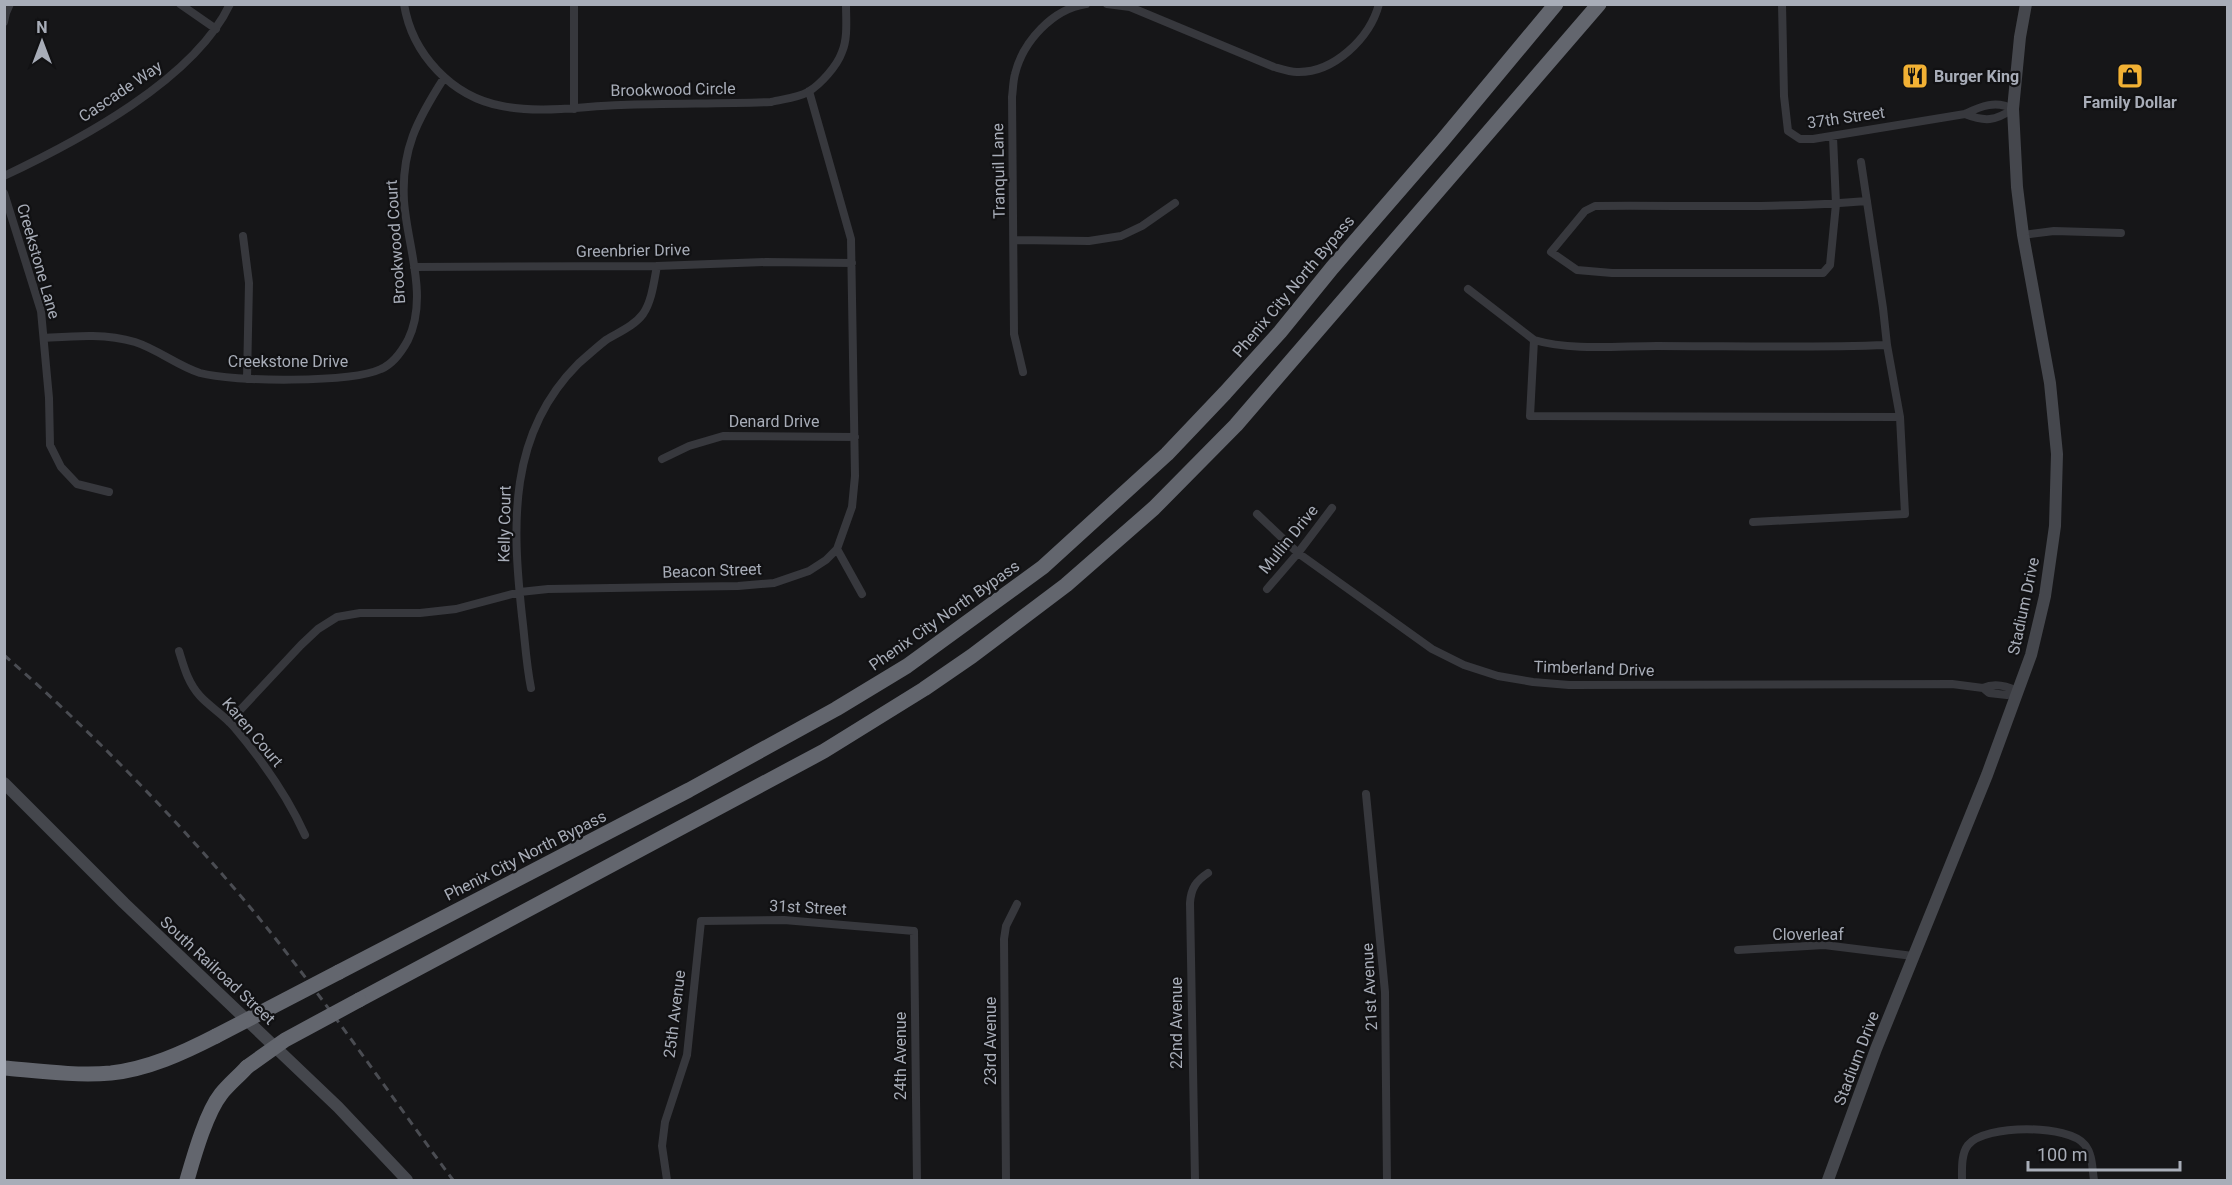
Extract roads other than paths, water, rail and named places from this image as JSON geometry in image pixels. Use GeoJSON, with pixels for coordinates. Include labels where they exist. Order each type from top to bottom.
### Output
{"type":"FeatureCollection","features":[{"type":"Feature","properties":{"kind":"highway","name":"Phenix City North Bypass"},"geometry":{"type":"LineString","coordinates":[[4,1068],[111,1073],[147,1066],[192,1048],[689,790],[836,709],[907,666],[1043,567],[1167,454],[1280,332],[1332,267],[1450,132],[1556,4]]}},
{"type":"Feature","properties":{"kind":"highway"},"geometry":{"type":"LineString","coordinates":[[187,1180],[215,1103],[222,1093],[248,1067],[285,1040],[824,751],[924,689],[1066,585],[1154,508],[1236,425],[1599,4]]}},
{"type":"Feature","properties":{"kind":"street"},"geometry":{"type":"LineString","coordinates":[[4,22],[10,4]]}},
{"type":"Feature","properties":{"kind":"street"},"geometry":{"type":"LineString","coordinates":[[180,4],[216,29]]}},
{"type":"Feature","properties":{"kind":"street","name":"Cascade Way"},"geometry":{"type":"LineString","coordinates":[[4,176],[112,118],[170,77],[216,29],[230,4]]}},
{"type":"Feature","properties":{"kind":"street","name":"Brookwood Circle"},"geometry":{"type":"LineString","coordinates":[[404,4],[407,22],[417,45],[444,78],[479,99],[502,106],[574,109],[618,105],[771,102],[809,91],[830,72],[842,52],[846,30],[846,4]]}},
{"type":"Feature","properties":{"kind":"street"},"geometry":{"type":"LineString","coordinates":[[574,4],[574,109]]}},
{"type":"Feature","properties":{"kind":"street","name":"Tranquil Lane"},"geometry":{"type":"LineString","coordinates":[[1023,372],[1014,334],[1012,98],[1014,74],[1022,53],[1043,26],[1072,7],[1086,4]]}},
{"type":"Feature","properties":{"kind":"street"},"geometry":{"type":"LineString","coordinates":[[1107,4],[1130,7],[1274,67],[1298,72],[1321,67],[1343,56],[1362,39],[1375,18],[1379,4]]}},
{"type":"Feature","properties":{"kind":"street","name":"37th Street"},"geometry":{"type":"LineString","coordinates":[[1782,4],[1784,96],[1788,131],[1800,139],[1833,136],[1965,114],[1978,107],[2001,103],[2013,109],[2000,118],[1980,120],[1965,114]]}},
{"type":"Feature","properties":{"kind":"street","name":"Stadium Drive"},"geometry":{"type":"LineString","coordinates":[[1829,1180],[1913,956],[1948,874],[2018,691],[2031,655],[2045,596],[2055,526],[2057,454],[2050,383],[2023,235],[2018,187],[2013,109],[2020,37],[2026,4]]}},
{"type":"Feature","properties":{"kind":"street","name":"Brookwood Court"},"geometry":{"type":"LineString","coordinates":[[408,340],[412,331],[416,305],[414,267],[404,201],[408,149],[423,111],[444,78]]}},
{"type":"Feature","properties":{"kind":"street"},"geometry":{"type":"LineString","coordinates":[[809,91],[851,239],[855,476],[852,507],[837,549],[862,594]]}},
{"type":"Feature","properties":{"kind":"street"},"geometry":{"type":"LineString","coordinates":[[1833,136],[1836,204],[1830,265],[1823,273],[1612,273],[1577,270],[1551,252],[1585,211],[1595,206],[1760,206],[1836,204],[1867,201]]}},
{"type":"Feature","properties":{"kind":"street"},"geometry":{"type":"LineString","coordinates":[[1753,522],[1905,514],[1900,417],[1887,345],[1861,162]]}},
{"type":"Feature","properties":{"kind":"street","name":"Creekstone Lane"},"geometry":{"type":"LineString","coordinates":[[4,193],[31,277],[44,338]]}},
{"type":"Feature","properties":{"kind":"street"},"geometry":{"type":"LineString","coordinates":[[1014,240],[1089,241],[1121,236],[1142,226],[1175,203]]}},
{"type":"Feature","properties":{"kind":"street"},"geometry":{"type":"LineString","coordinates":[[2023,235],[2054,231],[2121,233]]}},
{"type":"Feature","properties":{"kind":"street"},"geometry":{"type":"LineString","coordinates":[[243,236],[249,283],[247,379]]}},
{"type":"Feature","properties":{"kind":"street","name":"Greenbrier Drive"},"geometry":{"type":"LineString","coordinates":[[414,267],[657,266],[766,262],[852,264]]}},
{"type":"Feature","properties":{"kind":"street","name":"Kelly Court"},"geometry":{"type":"LineString","coordinates":[[531,688],[524,652],[516,526],[518,490],[524,455],[537,421],[555,391],[578,364],[643,314],[652,292],[657,266]]}},
{"type":"Feature","properties":{"kind":"street"},"geometry":{"type":"LineString","coordinates":[[1468,289],[1534,340],[1546,343],[1594,346],[1842,347],[1887,345]]}},
{"type":"Feature","properties":{"kind":"street","name":"Creekstone Drive"},"geometry":{"type":"LineString","coordinates":[[44,338],[100,336],[135,342],[200,373],[247,379],[358,376],[382,369],[401,353],[408,340]]}},
{"type":"Feature","properties":{"kind":"street"},"geometry":{"type":"LineString","coordinates":[[44,338],[50,445],[61,467],[77,484],[109,492]]}},
{"type":"Feature","properties":{"kind":"street"},"geometry":{"type":"LineString","coordinates":[[1534,340],[1530,416],[1900,417]]}},
{"type":"Feature","properties":{"kind":"street","name":"Denard Drive"},"geometry":{"type":"LineString","coordinates":[[662,459],[689,446],[723,436],[855,437]]}},
{"type":"Feature","properties":{"kind":"street","name":"Mullin Drive"},"geometry":{"type":"LineString","coordinates":[[1267,589],[1332,508]]}},
{"type":"Feature","properties":{"kind":"street","name":"Timberland Drive"},"geometry":{"type":"LineString","coordinates":[[1257,514],[1298,553],[1432,649],[1464,665],[1498,676],[1569,685],[1952,684],[1983,688],[1989,693],[2007,694],[2018,691]]}},
{"type":"Feature","properties":{"kind":"street","name":"Beacon Street"},"geometry":{"type":"LineString","coordinates":[[229,722],[301,645],[318,629],[338,617],[360,613],[384,614],[456,609],[520,592],[548,589],[738,586],[774,583],[809,571],[826,560],[837,549]]}},
{"type":"Feature","properties":{"kind":"street","name":"Karen Court"},"geometry":{"type":"LineString","coordinates":[[179,651],[187,677],[200,696],[229,722],[273,779],[294,810],[305,835]]}},
{"type":"Feature","properties":{"kind":"street","name":"South Railroad Street"},"geometry":{"type":"LineString","coordinates":[[4,783],[124,903],[338,1107],[407,1180]]}},
{"type":"Feature","properties":{"kind":"street","name":"21st Avenue"},"geometry":{"type":"LineString","coordinates":[[1366,794],[1385,992],[1387,1180]]}},
{"type":"Feature","properties":{"kind":"street","name":"22nd Avenue"},"geometry":{"type":"LineString","coordinates":[[1195,1180],[1191,1080],[1190,903],[1191,890],[1198,880],[1208,873]]}},
{"type":"Feature","properties":{"kind":"street","name":"23rd Avenue"},"geometry":{"type":"LineString","coordinates":[[1006,1180],[1004,939],[1006,926],[1017,904]]}},
{"type":"Feature","properties":{"kind":"street","name":"31st Street"},"geometry":{"type":"LineString","coordinates":[[701,921],[784,920],[914,931]]}},
{"type":"Feature","properties":{"kind":"street","name":"25th Avenue"},"geometry":{"type":"LineString","coordinates":[[667,1180],[662,1146],[664,1130],[687,1055],[701,921]]}},
{"type":"Feature","properties":{"kind":"street","name":"24th Avenue"},"geometry":{"type":"LineString","coordinates":[[914,931],[917,1180]]}},
{"type":"Feature","properties":{"kind":"street","name":"Cloverleaf"},"geometry":{"type":"LineString","coordinates":[[1738,951],[1824,945],[1913,956]]}},
{"type":"Feature","properties":{"kind":"street"},"geometry":{"type":"LineString","coordinates":[[1962,1180],[1967,1146],[1975,1138],[1996,1131],[2031,1130],[2066,1133],[2077,1137],[2091,1154],[2094,1180]]}},
{"type":"Feature","properties":{"kind":"railway"},"geometry":{"type":"LineString","coordinates":[[4,655],[68,713],[129,774],[245,901],[325,1004],[453,1180]]}},
{"type":"Feature","properties":{"kind":"place","name":"Burger King"},"geometry":{"type":"Point","coordinates":[1915,76]}},
{"type":"Feature","properties":{"kind":"place","name":"Family Dollar"},"geometry":{"type":"Point","coordinates":[2130,76]}}]}
